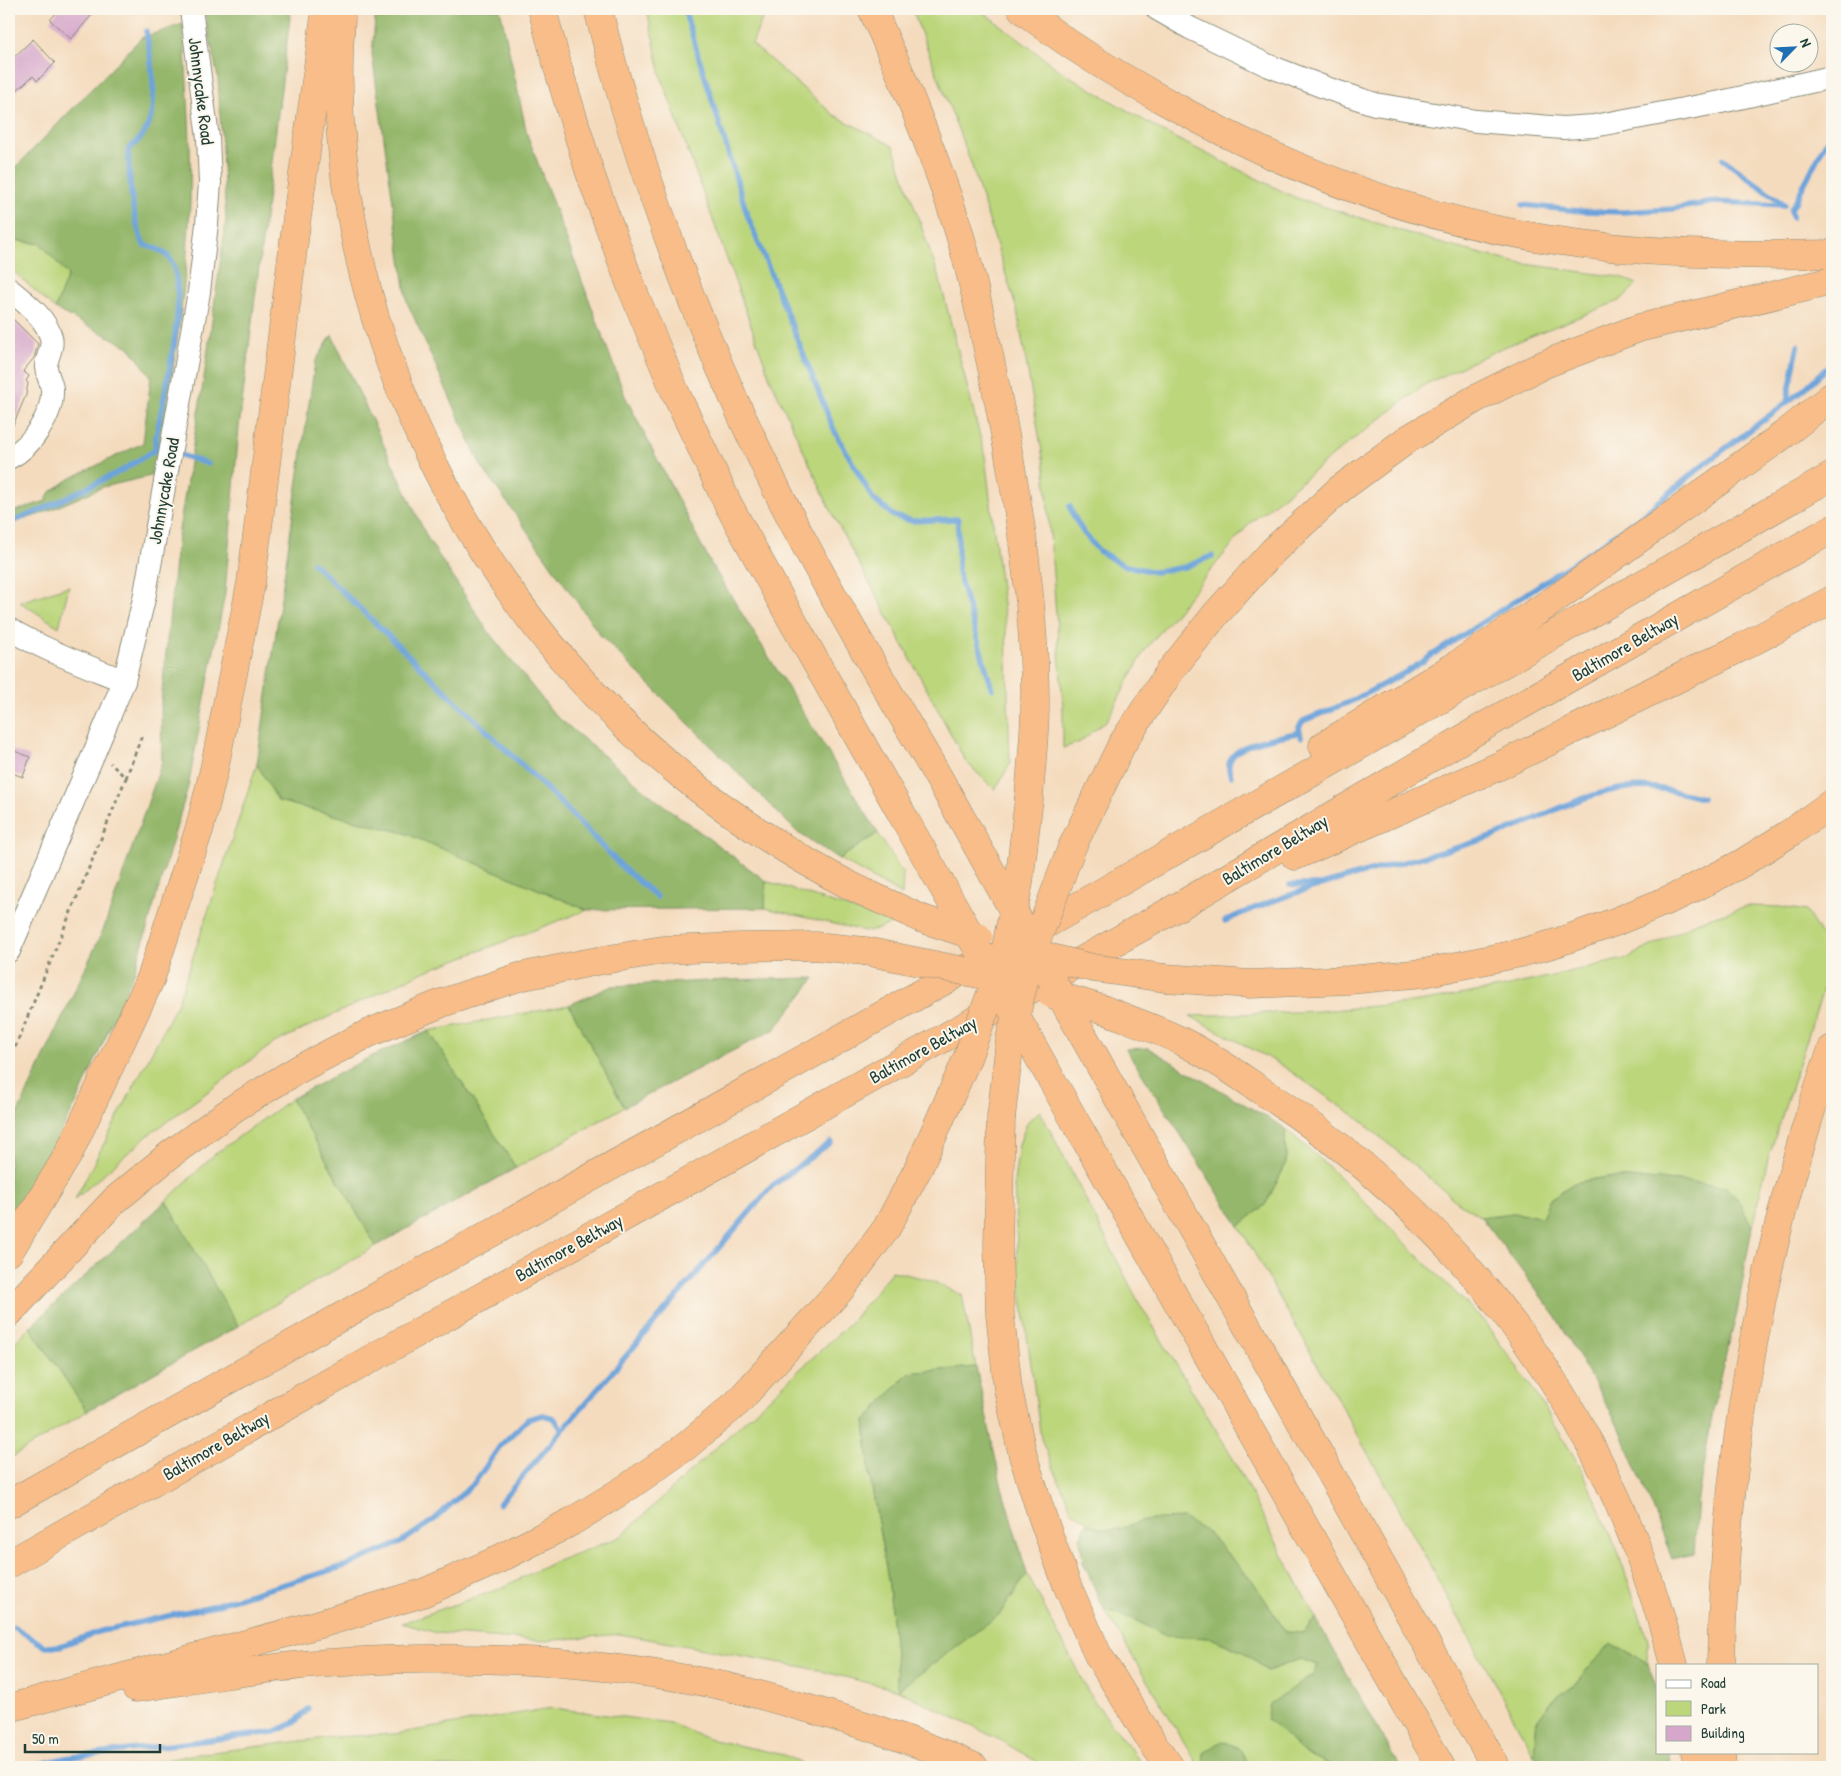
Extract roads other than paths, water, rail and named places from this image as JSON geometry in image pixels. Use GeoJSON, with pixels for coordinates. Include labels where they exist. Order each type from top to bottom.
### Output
{"type":"FeatureCollection","features":[{"type":"Feature","properties":{"kind":"highway"},"geometry":{"type":"LineString","coordinates":[[9,1252],[68,1154],[151,978],[200,827],[214,770],[252,584],[297,216],[326,9]]}},
{"type":"Feature","properties":{"kind":"highway"},"geometry":{"type":"LineString","coordinates":[[341,9],[338,47],[338,101],[342,147],[353,223],[370,302],[387,357],[425,446],[473,537],[514,598],[553,646],[632,732],[680,774],[730,812],[783,847],[850,885],[920,918],[1016,949],[1093,968],[1165,978],[1250,984],[1349,980],[1424,973],[1520,953],[1556,943],[1606,925],[1680,895],[1739,865],[1790,833],[1832,803]]}},
{"type":"Feature","properties":{"kind":"highway"},"geometry":{"type":"LineString","coordinates":[[542,9],[590,173],[631,286],[676,394],[733,513],[1080,1130],[1442,1767]]}},
{"type":"Feature","properties":{"kind":"highway"},"geometry":{"type":"LineString","coordinates":[[598,9],[639,152],[678,265],[722,373],[786,508],[828,586],[948,794],[1496,1767]]}},
{"type":"Feature","properties":{"kind":"highway"},"geometry":{"type":"LineString","coordinates":[[9,1708],[333,1621],[423,1593],[493,1562],[571,1522],[628,1487],[685,1447],[737,1403],[841,1289],[886,1229],[919,1167],[966,1061],[1003,961],[1019,883],[1029,798],[1035,705],[1031,624],[1018,504],[1000,407],[970,275],[949,200],[898,68],[872,9]]}},
{"type":"Feature","properties":{"kind":"highway"},"geometry":{"type":"LineString","coordinates":[[1022,9],[1102,65],[1215,129],[1302,168],[1406,206],[1471,223],[1545,239],[1628,249],[1701,255],[1832,254]]}},
{"type":"Feature","properties":{"kind":"highway"},"geometry":{"type":"LineString","coordinates":[[1170,1767],[1152,1742],[1098,1655],[1066,1586],[1023,1456],[1008,1389],[1000,1314],[998,1246],[1001,1118],[1010,1040],[1029,961],[1072,846],[1122,744],[1170,670],[1216,614],[1273,551],[1340,489],[1408,439],[1475,399],[1545,364],[1639,328],[1832,280]]}},
{"type":"Feature","properties":{"kind":"highway"},"geometry":{"type":"LineString","coordinates":[[1029,934],[1356,725],[1460,663],[1554,600],[1786,433],[1832,396]]}},
{"type":"Feature","properties":{"kind":"highway"},"geometry":{"type":"LineString","coordinates":[[9,1504],[360,1306],[1029,934],[1832,476]]}},
{"type":"Feature","properties":{"kind":"highway","name":"Baltimore Beltway"},"geometry":{"type":"LineString","coordinates":[[9,1564],[383,1352],[1183,904],[1488,724],[1832,529]]}},
{"type":"Feature","properties":{"kind":"highway"},"geometry":{"type":"LineString","coordinates":[[1183,904],[1497,767],[1832,600]]}},
{"type":"Feature","properties":{"kind":"highway"},"geometry":{"type":"LineString","coordinates":[[9,1313],[114,1201],[172,1153],[236,1107],[299,1069],[369,1033],[442,1003],[511,980],[592,962],[663,950],[814,946],[865,951],[993,976],[1105,1010],[1181,1041],[1297,1114],[1385,1184],[1428,1224],[1474,1274],[1512,1323],[1579,1425],[1607,1477],[1629,1527],[1650,1582],[1674,1664]]}},
{"type":"Feature","properties":{"kind":"highway"},"geometry":{"type":"LineString","coordinates":[[1721,1664],[1721,1622],[1728,1514],[1740,1416],[1755,1329],[1776,1235],[1797,1157],[1832,1049]]}},
{"type":"Feature","properties":{"kind":"highway"},"geometry":{"type":"LineString","coordinates":[[9,1708],[194,1680],[325,1663],[432,1658],[554,1661],[628,1669],[706,1682],[874,1728],[974,1767]]}},
{"type":"Feature","properties":{"kind":"highway"},"geometry":{"type":"LineString","coordinates":[[1695,1754],[1698,1767]]}},
{"type":"Feature","properties":{"kind":"highway"},"geometry":{"type":"LineString","coordinates":[[1722,1754],[1723,1767]]}},
{"type":"Feature","properties":{"kind":"street","name":"Johnnycake Road"},"geometry":{"type":"LineString","coordinates":[[9,951],[124,680],[142,608],[155,541],[197,300],[210,182],[208,138],[191,9]]}},
{"type":"Feature","properties":{"kind":"street"},"geometry":{"type":"LineString","coordinates":[[1157,9],[1190,28],[1267,65],[1330,89],[1375,104],[1476,121],[1563,128],[1594,126],[1721,102],[1832,77]]}},
{"type":"Feature","properties":{"kind":"street"},"geometry":{"type":"LineString","coordinates":[[9,289],[39,315],[51,338],[52,347],[46,366],[52,390],[48,411],[29,444],[9,458]]}},
{"type":"Feature","properties":{"kind":"street"},"geometry":{"type":"LineString","coordinates":[[9,628],[22,637],[70,659],[124,680]]}},
{"type":"Feature","properties":{"kind":"waterway"},"geometry":{"type":"LineString","coordinates":[[684,9],[748,217],[834,430],[873,499],[894,516],[912,521],[958,519],[958,572],[992,689]]}},
{"type":"Feature","properties":{"kind":"waterway"},"geometry":{"type":"LineString","coordinates":[[146,31],[153,77],[152,113],[146,131],[128,150],[132,199],[140,235],[144,245],[158,249],[168,256],[176,275],[178,295],[174,346],[155,446],[157,449],[163,450]]}},
{"type":"Feature","properties":{"kind":"waterway"},"geometry":{"type":"LineString","coordinates":[[1792,217],[1791,210],[1832,130]]}},
{"type":"Feature","properties":{"kind":"waterway"},"geometry":{"type":"LineString","coordinates":[[1723,159],[1784,204]]}},
{"type":"Feature","properties":{"kind":"waterway"},"geometry":{"type":"LineString","coordinates":[[1523,205],[1579,211],[1623,212],[1672,209],[1714,202],[1784,205]]}},
{"type":"Feature","properties":{"kind":"waterway"},"geometry":{"type":"LineString","coordinates":[[1787,402],[1798,345]]}},
{"type":"Feature","properties":{"kind":"waterway"},"geometry":{"type":"LineString","coordinates":[[1301,737],[1299,727],[1303,721],[1352,701],[1408,671],[1594,549],[1645,513],[1706,463],[1802,391],[1832,363]]}},
{"type":"Feature","properties":{"kind":"waterway"},"geometry":{"type":"LineString","coordinates":[[9,523],[41,510],[121,471],[157,449]]}},
{"type":"Feature","properties":{"kind":"waterway"},"geometry":{"type":"LineString","coordinates":[[181,455],[208,464]]}},
{"type":"Feature","properties":{"kind":"waterway"},"geometry":{"type":"LineString","coordinates":[[1070,506],[1083,532],[1099,551],[1123,565],[1155,572],[1185,567],[1212,556]]}},
{"type":"Feature","properties":{"kind":"waterway"},"geometry":{"type":"LineString","coordinates":[[313,563],[554,796],[624,869],[657,897]]}},
{"type":"Feature","properties":{"kind":"waterway"},"geometry":{"type":"LineString","coordinates":[[1231,776],[1229,765],[1232,757],[1238,751],[1258,742],[1300,732]]}},
{"type":"Feature","properties":{"kind":"waterway"},"geometry":{"type":"LineString","coordinates":[[1225,921],[1256,907],[1321,885],[1453,849],[1503,833],[1573,802],[1609,791],[1647,787],[1702,798]]}},
{"type":"Feature","properties":{"kind":"waterway"},"geometry":{"type":"LineString","coordinates":[[1290,885],[1318,885]]}},
{"type":"Feature","properties":{"kind":"waterway"},"geometry":{"type":"LineString","coordinates":[[499,1504],[772,1186],[831,1142]]}},
{"type":"Feature","properties":{"kind":"waterway"},"geometry":{"type":"LineString","coordinates":[[14,1627],[46,1647],[60,1646],[101,1631],[208,1607],[345,1566],[400,1543],[435,1519],[475,1482],[500,1446],[528,1419],[543,1415],[554,1418],[562,1430]]}},
{"type":"Feature","properties":{"kind":"waterway"},"geometry":{"type":"LineString","coordinates":[[28,1767],[65,1758],[274,1732],[294,1723],[308,1709]]}}]}
